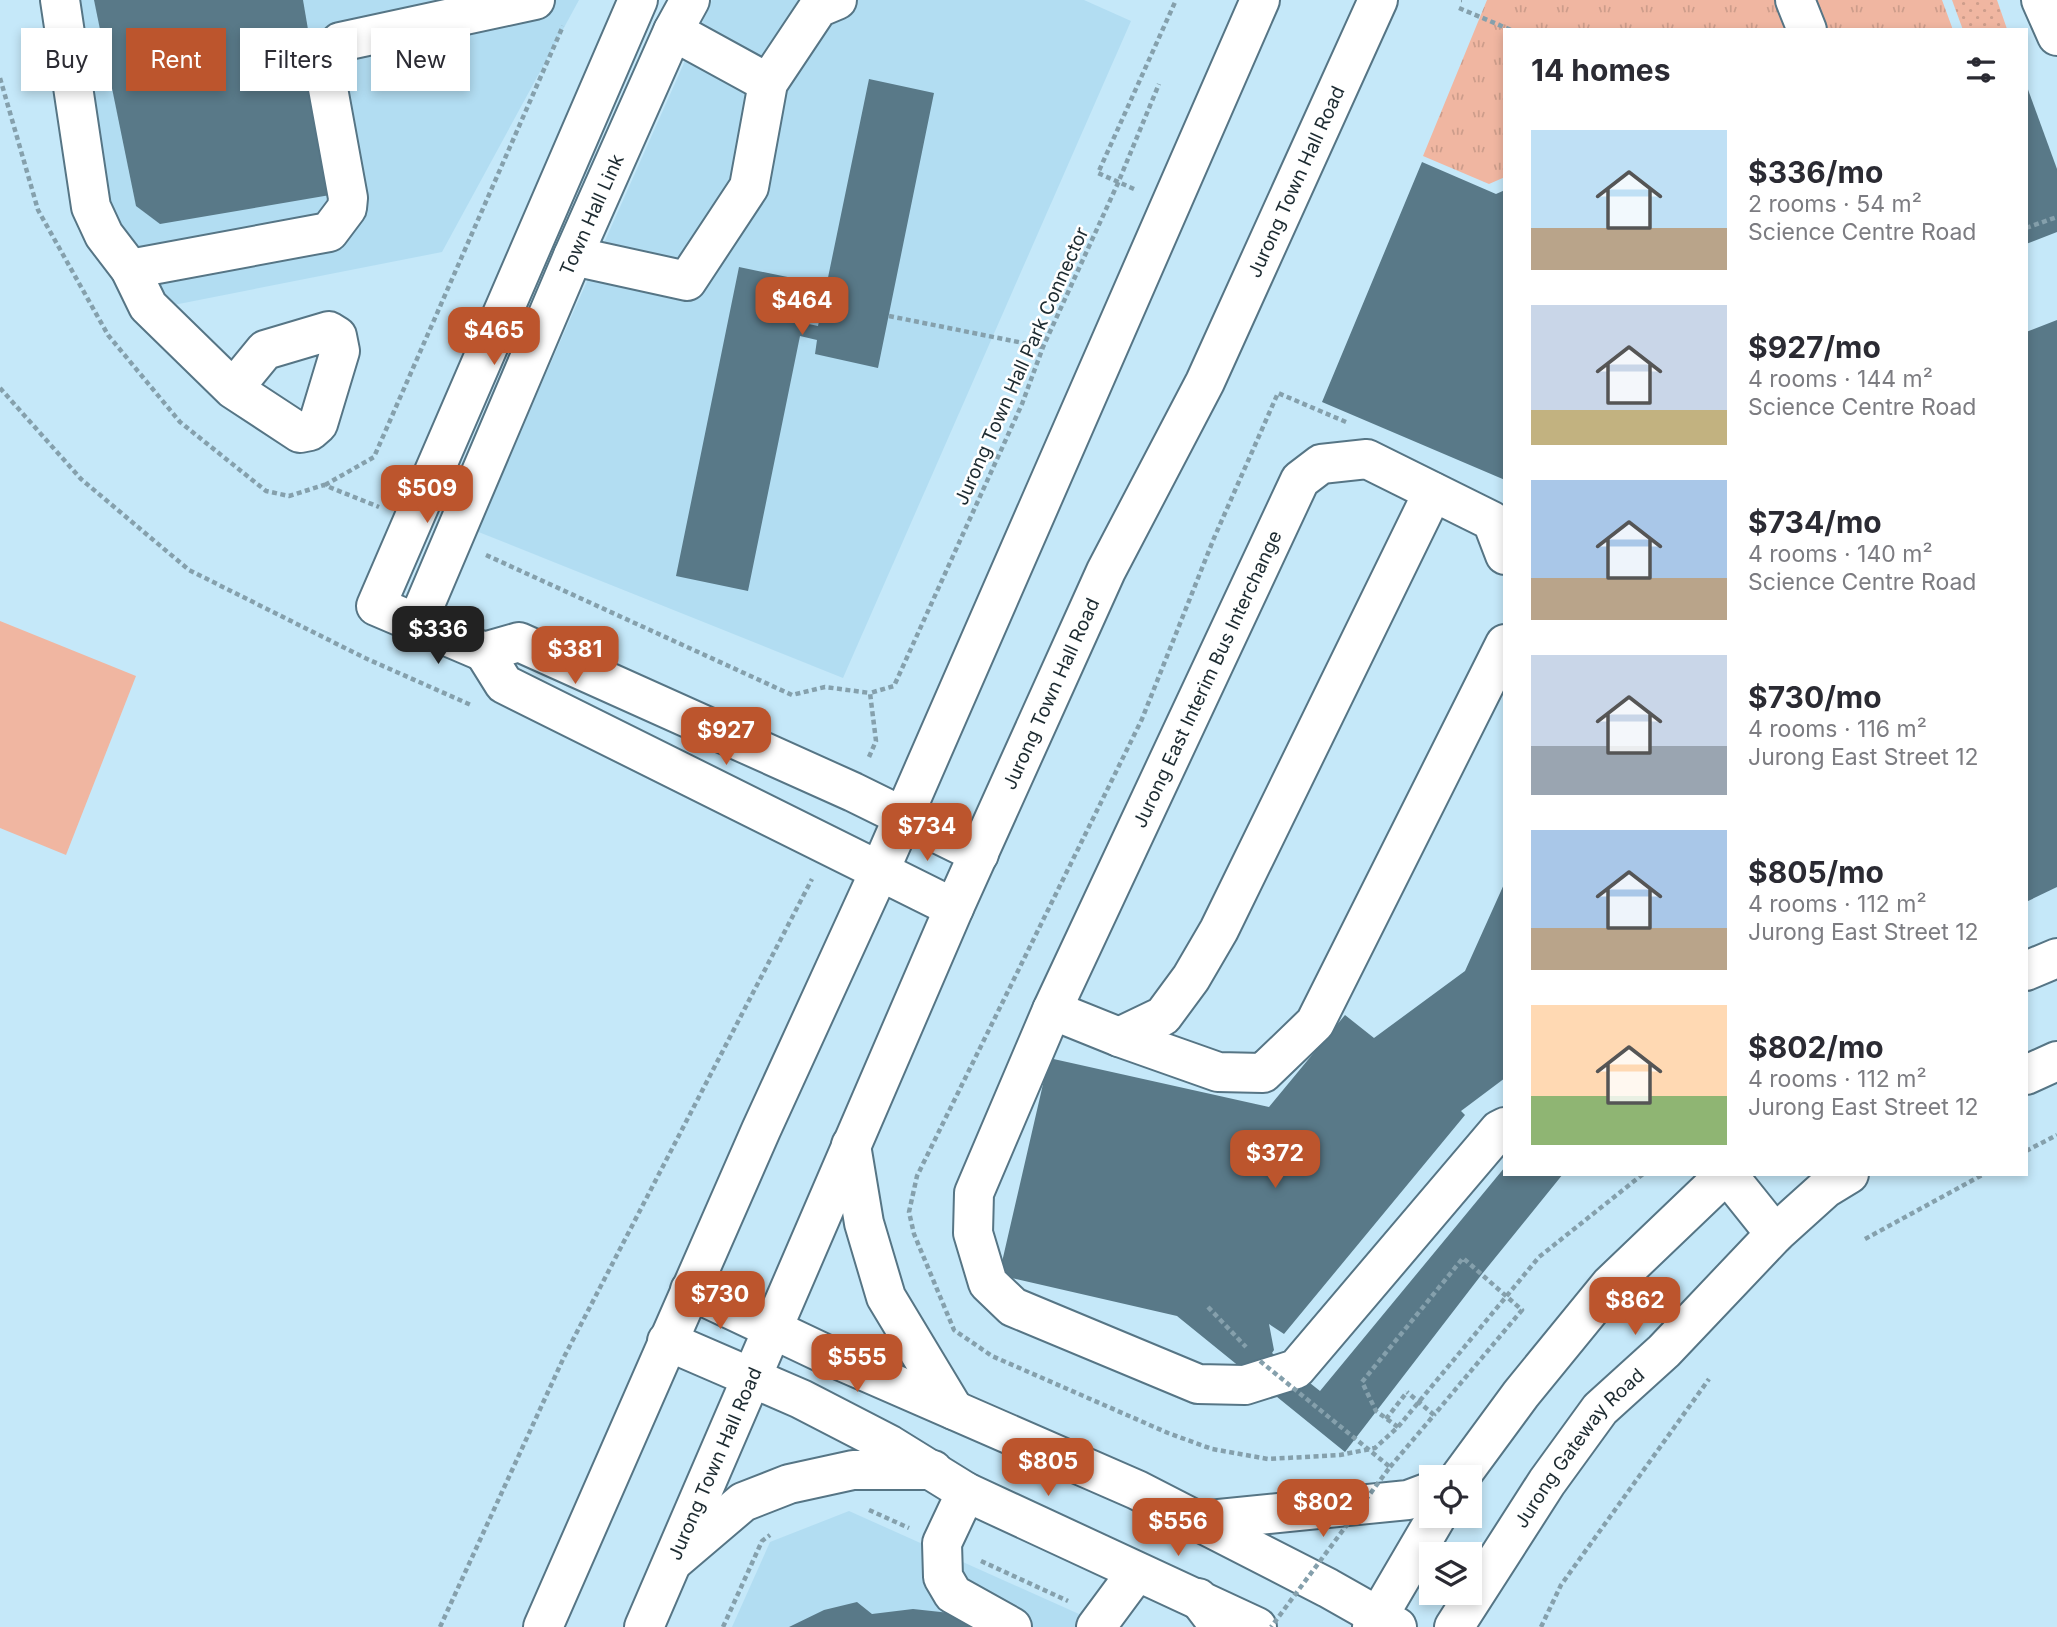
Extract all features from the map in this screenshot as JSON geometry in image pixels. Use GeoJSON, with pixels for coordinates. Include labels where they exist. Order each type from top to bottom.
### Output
{"type":"FeatureCollection","features":[{"type":"Feature","properties":{"kind":"main road"},"geometry":{"type":"LineString","coordinates":[[60,0],[91,207],[104,235],[130,269],[148,306],[233,389]]}},
{"type":"Feature","properties":{"kind":"main road"},"geometry":{"type":"LineString","coordinates":[[130,269],[330,232],[347,208],[348,198],[325,72],[328,54],[340,43],[535,0]]}},
{"type":"Feature","properties":{"kind":"main road"},"geometry":{"type":"LineString","coordinates":[[638,0],[376,606],[484,652],[503,684],[954,908]]}},
{"type":"Feature","properties":{"kind":"main road"},"geometry":{"type":"LineString","coordinates":[[573,256],[687,281],[749,187],[768,83],[818,8],[838,0]]}},
{"type":"Feature","properties":{"kind":"main road"},"geometry":{"type":"LineString","coordinates":[[543,1627],[766,1117],[880,870],[1260,0]]}},
{"type":"Feature","properties":{"kind":"main road","name":"Jurong Town Hall Road"},"geometry":{"type":"LineString","coordinates":[[644,1627],[954,908],[1106,571],[1205,382],[1378,0]]}},
{"type":"Feature","properties":{"kind":"main road"},"geometry":{"type":"LineString","coordinates":[[1795,0],[1806,28]]}},
{"type":"Feature","properties":{"kind":"main road"},"geometry":{"type":"LineString","coordinates":[[2041,0],[2057,36]]}},
{"type":"Feature","properties":{"kind":"main road"},"geometry":{"type":"LineString","coordinates":[[681,15],[768,83]]}},
{"type":"Feature","properties":{"kind":"main road","name":"Town Hall Link"},"geometry":{"type":"LineString","coordinates":[[417,623],[573,256],[681,15]]}},
{"type":"Feature","properties":{"kind":"main road","name":"Jurong East Interim Bus Interchange"},"geometry":{"type":"LineString","coordinates":[[1503,550],[1492,521],[1367,460],[1321,464],[1300,480],[1052,1010],[974,1193],[973,1233],[988,1283],[1013,1307],[1198,1384],[1245,1385],[1296,1369],[1503,1127]]}},
{"type":"Feature","properties":{"kind":"main road"},"geometry":{"type":"LineString","coordinates":[[1119,1037],[1163,1016],[1191,978],[1219,930],[1433,492]]}},
{"type":"Feature","properties":{"kind":"main road"},"geometry":{"type":"LineString","coordinates":[[484,652],[519,642],[853,792],[979,855]]}},
{"type":"Feature","properties":{"kind":"main road"},"geometry":{"type":"LineString","coordinates":[[1052,1010],[1219,1072],[1263,1073],[1315,1023],[1491,705],[1503,653]]}},
{"type":"Feature","properties":{"kind":"main road"},"geometry":{"type":"LineString","coordinates":[[2028,970],[2057,958]]}},
{"type":"Feature","properties":{"kind":"main road"},"geometry":{"type":"LineString","coordinates":[[2028,1073],[2057,1061]]}},
{"type":"Feature","properties":{"kind":"main road"},"geometry":{"type":"LineString","coordinates":[[851,1145],[864,1223],[886,1297],[954,1410]]}},
{"type":"Feature","properties":{"kind":"main road"},"geometry":{"type":"LineString","coordinates":[[1470,1465],[1521,1394],[1610,1285],[1725,1176]]}},
{"type":"Feature","properties":{"kind":"main road"},"geometry":{"type":"LineString","coordinates":[[1729,1176],[1775,1234]]}},
{"type":"Feature","properties":{"kind":"main road","name":"Jurong Gateway Road"},"geometry":{"type":"LineString","coordinates":[[1454,1627],[1547,1482],[1600,1409],[1664,1351],[1775,1234],[1826,1188],[1846,1176]]}},
{"type":"Feature","properties":{"kind":"main road"},"geometry":{"type":"LineString","coordinates":[[690,1290],[772,1329],[1138,1490],[1382,1623],[1431,1528]]}},
{"type":"Feature","properties":{"kind":"main road"},"geometry":{"type":"LineString","coordinates":[[667,1341],[751,1376],[879,1439],[965,1492],[1136,1573],[1209,1613],[1257,1627]]}},
{"type":"Feature","properties":{"kind":"main road"},"geometry":{"type":"LineString","coordinates":[[670,1565],[743,1502],[789,1484],[853,1470],[933,1470]]}},
{"type":"Feature","properties":{"kind":"main road"},"geometry":{"type":"LineString","coordinates":[[965,1492],[942,1543],[943,1577],[953,1594],[1012,1627]]}},
{"type":"Feature","properties":{"kind":"main road"},"geometry":{"type":"LineString","coordinates":[[1199,1521],[1408,1500],[1419,1496]]}},
{"type":"Feature","properties":{"kind":"main road"},"geometry":{"type":"LineString","coordinates":[[1096,1627],[1136,1573]]}},
{"type":"Feature","properties":{"kind":"path"},"geometry":{"type":"LineString","coordinates":[[1134,189],[1098,173],[1177,0]]}},
{"type":"Feature","properties":{"kind":"path"},"geometry":{"type":"LineString","coordinates":[[1459,8],[1506,28]]}},
{"type":"Feature","properties":{"kind":"path"},"geometry":{"type":"LineString","coordinates":[[0,78],[38,210],[107,335],[180,422],[266,491],[289,496],[324,485],[374,457],[564,25]]}},
{"type":"Feature","properties":{"kind":"path","name":"Jurong Town Hall Park Connector"},"geometry":{"type":"LineString","coordinates":[[870,693],[894,686],[1022,404],[1043,347],[1118,183],[1159,84]]}},
{"type":"Feature","properties":{"kind":"path"},"geometry":{"type":"LineString","coordinates":[[2028,227],[2057,217]]}},
{"type":"Feature","properties":{"kind":"path"},"geometry":{"type":"LineString","coordinates":[[889,316],[1043,347]]}},
{"type":"Feature","properties":{"kind":"path"},"geometry":{"type":"LineString","coordinates":[[324,485],[413,521]]}},
{"type":"Feature","properties":{"kind":"path"},"geometry":{"type":"LineString","coordinates":[[453,538],[792,695],[825,687],[870,693],[876,741]]}},
{"type":"Feature","properties":{"kind":"path"},"geometry":{"type":"LineString","coordinates":[[440,1627],[564,1357],[811,882]]}},
{"type":"Feature","properties":{"kind":"path"},"geometry":{"type":"LineString","coordinates":[[2028,1150],[2057,1135]]}},
{"type":"Feature","properties":{"kind":"path"},"geometry":{"type":"LineString","coordinates":[[1865,1239],[1980,1176]]}},
{"type":"Feature","properties":{"kind":"path"},"geometry":{"type":"LineString","coordinates":[[1271,1627],[1390,1467],[1522,1310],[1463,1258],[1362,1382],[1376,1411],[1398,1427]]}},
{"type":"Feature","properties":{"kind":"path"},"geometry":{"type":"LineString","coordinates":[[1208,1307],[1260,1361],[1390,1467]]}},
{"type":"Feature","properties":{"kind":"path"},"geometry":{"type":"LineString","coordinates":[[1541,1627],[1561,1585],[1709,1379]]}},
{"type":"Feature","properties":{"kind":"path"},"geometry":{"type":"LineString","coordinates":[[1386,1419],[1407,1392],[1434,1415]]}},
{"type":"Feature","properties":{"kind":"path"},"geometry":{"type":"LineString","coordinates":[[723,1627],[762,1541],[772,1534]]}},
{"type":"Feature","properties":{"kind":"shaded area"},"geometry":{"type":"Polygon","coordinates":[[[70,0],[579,0],[442,252],[133,313],[88,91],[112,91],[112,28],[76,28],[70,0]]]}},
{"type":"Feature","properties":{"kind":"shaded area"},"geometry":{"type":"Polygon","coordinates":[[[712,0],[1084,0],[1131,21],[843,678],[476,531],[712,0]]]}},
{"type":"Feature","properties":{"kind":"shaded area"},"geometry":{"type":"Polygon","coordinates":[[[849,1511],[1104,1627],[732,1627],[770,1542],[849,1511]]]}},
{"type":"Feature","properties":{"kind":"green space"},"geometry":{"type":"Polygon","coordinates":[[[1487,0],[1942,0],[1952,28],[1503,28],[1503,178],[1489,184],[1423,156],[1487,0]]]}},
{"type":"Feature","properties":{"kind":"green space"},"geometry":{"type":"Polygon","coordinates":[[[1952,0],[1997,0],[2007,28],[1962,28],[1952,0]]]}},
{"type":"Feature","properties":{"kind":"green space"},"geometry":{"type":"Polygon","coordinates":[[[0,621],[136,676],[66,855],[0,828],[0,621]]]}},
{"type":"Feature","properties":{"kind":"building"},"geometry":{"type":"Polygon","coordinates":[[[94,0],[303,0],[308,28],[240,28],[240,91],[318,91],[336,194],[160,224],[136,206],[112,88],[112,28],[100,28],[94,0]]]}},
{"type":"Feature","properties":{"kind":"building"},"geometry":{"type":"Polygon","coordinates":[[[869,79],[934,93],[878,368],[815,354],[817,340],[800,336],[748,591],[676,576],[739,267],[812,282],[804,323],[818,326],[869,79]]]}},
{"type":"Feature","properties":{"kind":"building"},"geometry":{"type":"Polygon","coordinates":[[[2028,89],[2057,169],[2057,232],[2028,243],[2028,89]]]}},
{"type":"Feature","properties":{"kind":"building"},"geometry":{"type":"Polygon","coordinates":[[[1422,162],[1496,194],[1503,191],[1503,479],[1322,402],[1422,162]]]}},
{"type":"Feature","properties":{"kind":"building"},"geometry":{"type":"Polygon","coordinates":[[[2057,320],[2057,887],[2028,901],[2028,331],[2057,320]]]}},
{"type":"Feature","properties":{"kind":"building"},"geometry":{"type":"Polygon","coordinates":[[[1503,886],[1503,1080],[1461,1111],[1465,1115],[1284,1334],[1269,1324],[1274,1350],[1272,1353],[1320,1391],[1503,1169],[1503,1176],[1561,1176],[1345,1452],[1177,1316],[999,1275],[1049,1058],[1269,1107],[1345,1015],[1374,1038],[1465,971],[1503,886]]]}},
{"type":"Feature","properties":{"kind":"building"},"geometry":{"type":"Polygon","coordinates":[[[857,1602],[872,1614],[913,1609],[950,1613],[989,1627],[789,1627],[824,1610],[857,1602]]]}}]}
